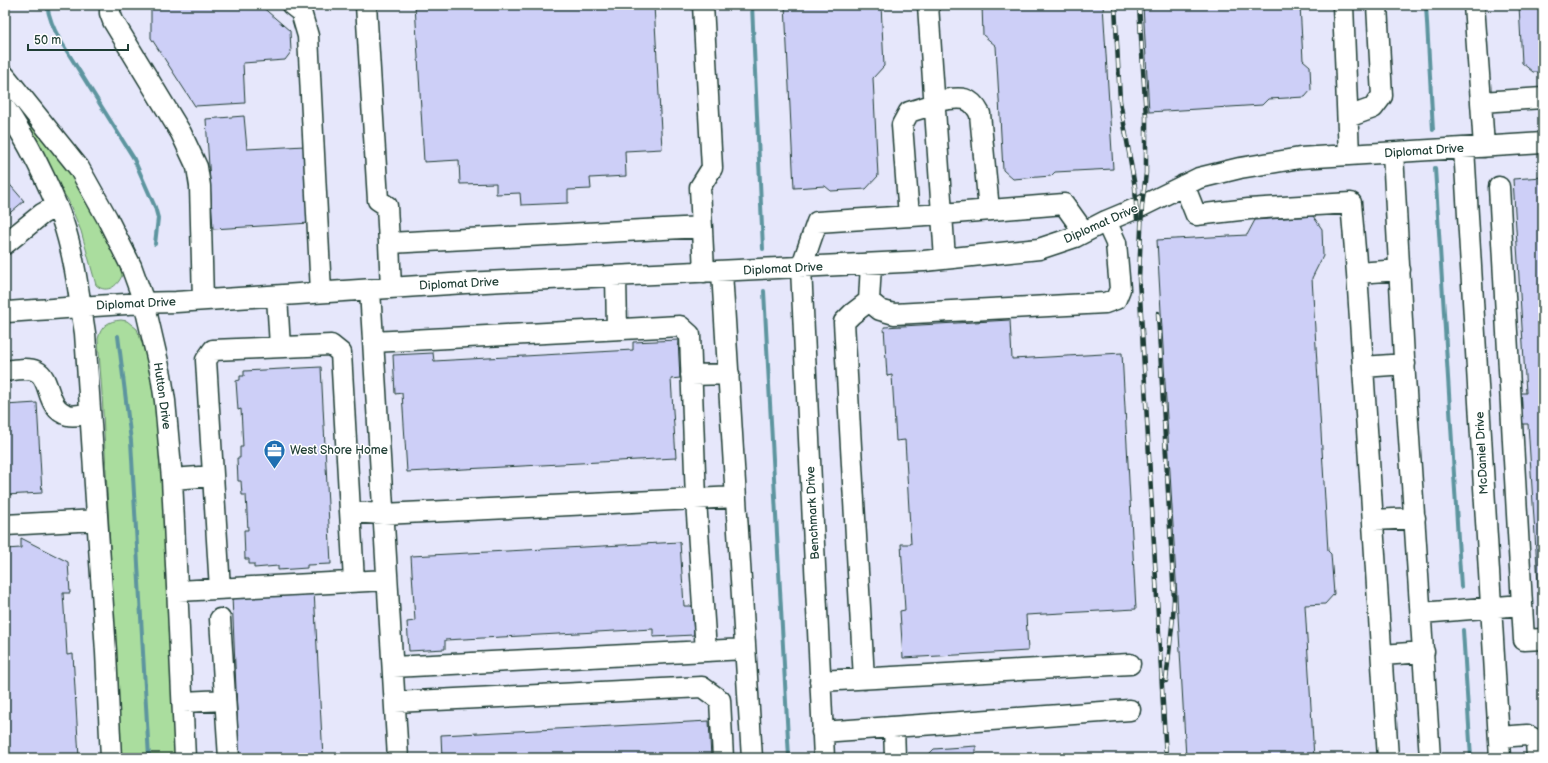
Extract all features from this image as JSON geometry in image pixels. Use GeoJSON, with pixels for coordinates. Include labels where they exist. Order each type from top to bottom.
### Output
{"type":"FeatureCollection","features":[{"type":"Feature","properties":{"kind":"street"},"geometry":{"type":"LineString","coordinates":[[110,5],[110,13],[113,21],[181,133],[197,167],[200,186],[203,300]]}},
{"type":"Feature","properties":{"kind":"street"},"geometry":{"type":"LineString","coordinates":[[292,5],[301,12],[308,36],[321,292]]}},
{"type":"Feature","properties":{"kind":"street"},"geometry":{"type":"LineString","coordinates":[[366,5],[378,200],[387,206],[391,288]]}},
{"type":"Feature","properties":{"kind":"street"},"geometry":{"type":"LineString","coordinates":[[703,5],[712,168],[700,187],[702,227],[713,272],[729,374],[752,758]]}},
{"type":"Feature","properties":{"kind":"street"},"geometry":{"type":"LineString","coordinates":[[928,5],[945,259]]}},
{"type":"Feature","properties":{"kind":"street"},"geometry":{"type":"LineString","coordinates":[[1344,5],[1349,155]]}},
{"type":"Feature","properties":{"kind":"street"},"geometry":{"type":"LineString","coordinates":[[1348,117],[1373,108],[1382,96],[1377,5]]}},
{"type":"Feature","properties":{"kind":"street"},"geometry":{"type":"LineString","coordinates":[[1474,5],[1484,147]]}},
{"type":"Feature","properties":{"kind":"street","name":"Hutton Drive"},"geometry":{"type":"LineString","coordinates":[[5,76],[78,168],[107,218],[131,266],[144,302],[161,374],[165,401],[172,479],[185,758]]}},
{"type":"Feature","properties":{"kind":"street"},"geometry":{"type":"LineString","coordinates":[[1481,102],[1543,98]]}},
{"type":"Feature","properties":{"kind":"street"},"geometry":{"type":"LineString","coordinates":[[909,216],[902,125],[908,112],[935,102],[966,99],[975,105],[980,114],[989,210]]}},
{"type":"Feature","properties":{"kind":"street"},"geometry":{"type":"LineString","coordinates":[[5,108],[13,119],[40,168],[56,206],[63,223],[78,282],[85,333],[106,652],[111,758]]}},
{"type":"Feature","properties":{"kind":"street","name":"Diplomat Drive"},"geometry":{"type":"LineString","coordinates":[[5,312],[81,308],[144,302],[176,302],[391,288],[871,264],[945,259],[1039,249],[1075,237],[1199,178],[1240,168],[1300,158],[1543,142]]}},
{"type":"Feature","properties":{"kind":"street","name":"McDaniel Drive"},"geometry":{"type":"LineString","coordinates":[[1464,148],[1500,758]]}},
{"type":"Feature","properties":{"kind":"street"},"geometry":{"type":"LineString","coordinates":[[1394,153],[1404,364],[1430,758]]}},
{"type":"Feature","properties":{"kind":"street"},"geometry":{"type":"LineString","coordinates":[[1184,185],[1196,215],[1249,209],[1351,203],[1357,273],[1388,758]]}},
{"type":"Feature","properties":{"kind":"street"},"geometry":{"type":"LineString","coordinates":[[1499,187],[1524,640],[1543,639]]}},
{"type":"Feature","properties":{"kind":"street"},"geometry":{"type":"LineString","coordinates":[[801,268],[817,222],[1064,204],[1084,232]]}},
{"type":"Feature","properties":{"kind":"street"},"geometry":{"type":"LineString","coordinates":[[5,244],[42,214],[56,206]]}},
{"type":"Feature","properties":{"kind":"street"},"geometry":{"type":"LineString","coordinates":[[869,301],[880,310],[894,314],[1105,302],[1116,299],[1120,289],[1116,243],[1106,221]]}},
{"type":"Feature","properties":{"kind":"street"},"geometry":{"type":"LineString","coordinates":[[389,243],[702,227]]}},
{"type":"Feature","properties":{"kind":"street"},"geometry":{"type":"LineString","coordinates":[[1469,230],[1501,228]]}},
{"type":"Feature","properties":{"kind":"street"},"geometry":{"type":"LineString","coordinates":[[864,679],[844,322],[869,301],[871,264]]}},
{"type":"Feature","properties":{"kind":"street","name":"Benchmark Drive"},"geometry":{"type":"LineString","coordinates":[[801,268],[824,758]]}},
{"type":"Feature","properties":{"kind":"street"},"geometry":{"type":"LineString","coordinates":[[1357,273],[1400,270]]}},
{"type":"Feature","properties":{"kind":"street"},"geometry":{"type":"LineString","coordinates":[[616,277],[617,329]]}},
{"type":"Feature","properties":{"kind":"street"},"geometry":{"type":"LineString","coordinates":[[370,290],[398,758]]}},
{"type":"Feature","properties":{"kind":"street"},"geometry":{"type":"LineString","coordinates":[[277,296],[280,347]]}},
{"type":"Feature","properties":{"kind":"street"},"geometry":{"type":"LineString","coordinates":[[373,342],[680,326],[690,335],[696,500],[706,651]]}},
{"type":"Feature","properties":{"kind":"street"},"geometry":{"type":"LineString","coordinates":[[220,589],[206,360],[213,350],[330,345],[341,353],[354,582]]}},
{"type":"Feature","properties":{"kind":"street"},"geometry":{"type":"LineString","coordinates":[[1363,367],[1404,364]]}},
{"type":"Feature","properties":{"kind":"street"},"geometry":{"type":"LineString","coordinates":[[5,371],[37,371],[43,378],[50,398],[58,409],[69,416],[90,414]]}},
{"type":"Feature","properties":{"kind":"street"},"geometry":{"type":"LineString","coordinates":[[691,375],[729,374]]}},
{"type":"Feature","properties":{"kind":"street"},"geometry":{"type":"LineString","coordinates":[[1481,442],[1513,440]]}},
{"type":"Feature","properties":{"kind":"street"},"geometry":{"type":"LineString","coordinates":[[172,479],[213,476]]}},
{"type":"Feature","properties":{"kind":"street"},"geometry":{"type":"LineString","coordinates":[[350,512],[383,514],[736,497]]}},
{"type":"Feature","properties":{"kind":"street"},"geometry":{"type":"LineString","coordinates":[[1373,520],[1415,518]]}},
{"type":"Feature","properties":{"kind":"street"},"geometry":{"type":"LineString","coordinates":[[5,525],[97,520]]}},
{"type":"Feature","properties":{"kind":"street"},"geometry":{"type":"LineString","coordinates":[[178,591],[387,580]]}},
{"type":"Feature","properties":{"kind":"street"},"geometry":{"type":"LineString","coordinates":[[1421,613],[1522,606]]}},
{"type":"Feature","properties":{"kind":"street"},"geometry":{"type":"LineString","coordinates":[[220,619],[229,758]]}},
{"type":"Feature","properties":{"kind":"street"},"geometry":{"type":"LineString","coordinates":[[393,667],[745,649]]}},
{"type":"Feature","properties":{"kind":"street"},"geometry":{"type":"LineString","coordinates":[[1382,655],[1424,652]]}},
{"type":"Feature","properties":{"kind":"street"},"geometry":{"type":"LineString","coordinates":[[820,681],[1130,664]]}},
{"type":"Feature","properties":{"kind":"street"},"geometry":{"type":"LineString","coordinates":[[395,702],[702,688],[720,700],[748,698]]}},
{"type":"Feature","properties":{"kind":"street"},"geometry":{"type":"LineString","coordinates":[[183,702],[225,700]]}},
{"type":"Feature","properties":{"kind":"street"},"geometry":{"type":"LineString","coordinates":[[720,700],[723,758]]}},
{"type":"Feature","properties":{"kind":"street"},"geometry":{"type":"LineString","coordinates":[[822,732],[1130,710]]}},
{"type":"Feature","properties":{"kind":"street"},"geometry":{"type":"LineString","coordinates":[[894,726],[895,758]]}},
{"type":"Feature","properties":{"kind":"street"},"geometry":{"type":"LineString","coordinates":[[1499,737],[1528,736],[1539,745]]}},
{"type":"Feature","properties":{"kind":"shaded area"},"geometry":{"type":"Polygon","coordinates":[[[5,5],[1543,5],[1543,758],[5,758],[5,5]]]}},
{"type":"Feature","properties":{"kind":"green space"},"geometry":{"type":"Polygon","coordinates":[[[5,90],[73,176],[100,222],[123,272],[119,281],[109,289],[100,288],[96,285],[81,231],[68,200],[42,159],[17,111],[5,95],[5,90]]]}},
{"type":"Feature","properties":{"kind":"green space"},"geometry":{"type":"Polygon","coordinates":[[[121,320],[127,321],[137,329],[151,369],[159,407],[179,758],[121,758],[98,339],[99,334],[106,325],[121,320]]]}},
{"type":"Feature","properties":{"kind":"building"},"geometry":{"type":"Polygon","coordinates":[[[151,5],[260,5],[290,31],[291,52],[285,60],[243,63],[245,103],[195,106],[151,38],[151,5]]]}},
{"type":"Feature","properties":{"kind":"building"},"geometry":{"type":"Polygon","coordinates":[[[415,5],[654,5],[662,149],[625,151],[626,176],[590,178],[591,189],[568,190],[568,203],[521,205],[520,193],[496,194],[496,183],[460,184],[459,160],[424,162],[415,5]]]}},
{"type":"Feature","properties":{"kind":"building"},"geometry":{"type":"Polygon","coordinates":[[[785,5],[881,5],[884,66],[873,78],[878,176],[866,189],[831,191],[825,186],[794,188],[785,5]]]}},
{"type":"Feature","properties":{"kind":"building"},"geometry":{"type":"Polygon","coordinates":[[[982,5],[1103,5],[1113,169],[1055,172],[1051,176],[1013,179],[1003,170],[996,46],[983,35],[982,5]]]}},
{"type":"Feature","properties":{"kind":"building"},"geometry":{"type":"Polygon","coordinates":[[[1143,5],[1300,5],[1303,60],[1310,66],[1311,90],[1305,97],[1268,99],[1262,105],[1149,112],[1143,5]]]}},
{"type":"Feature","properties":{"kind":"building"},"geometry":{"type":"Polygon","coordinates":[[[1519,5],[1543,5],[1543,72],[1533,72],[1522,63],[1519,5]]]}},
{"type":"Feature","properties":{"kind":"building"},"geometry":{"type":"Polygon","coordinates":[[[244,116],[247,149],[305,146],[310,223],[213,229],[206,119],[244,116]]]}},
{"type":"Feature","properties":{"kind":"building"},"geometry":{"type":"Polygon","coordinates":[[[1543,177],[1543,630],[1541,630],[1528,424],[1520,424],[1518,393],[1526,393],[1513,179],[1543,177]]]}},
{"type":"Feature","properties":{"kind":"building"},"geometry":{"type":"Polygon","coordinates":[[[5,179],[24,201],[5,217],[5,179]]]}},
{"type":"Feature","properties":{"kind":"building"},"geometry":{"type":"Polygon","coordinates":[[[1313,216],[1322,229],[1323,256],[1312,278],[1328,551],[1331,554],[1334,594],[1325,604],[1305,605],[1314,758],[1186,758],[1157,240],[1247,235],[1255,220],[1313,216]]]}},
{"type":"Feature","properties":{"kind":"building"},"geometry":{"type":"Polygon","coordinates":[[[1010,320],[1012,359],[1122,353],[1136,609],[1026,615],[1028,651],[903,658],[900,611],[905,610],[901,544],[911,544],[905,440],[896,441],[892,375],[887,376],[884,327],[1010,320]]]}},
{"type":"Feature","properties":{"kind":"building"},"geometry":{"type":"Polygon","coordinates":[[[678,340],[680,378],[671,379],[676,458],[407,472],[402,393],[395,394],[393,355],[433,353],[434,361],[633,350],[633,342],[678,340]]]}},
{"type":"Feature","properties":{"kind":"building"},"geometry":{"type":"Polygon","coordinates":[[[321,367],[331,564],[307,565],[307,568],[278,570],[278,566],[254,568],[254,564],[249,564],[249,559],[245,559],[244,530],[248,530],[246,495],[242,495],[241,481],[238,481],[237,458],[240,458],[240,447],[243,447],[241,409],[238,410],[236,381],[240,380],[240,376],[244,376],[244,371],[321,367]]]}},
{"type":"Feature","properties":{"kind":"building"},"geometry":{"type":"Polygon","coordinates":[[[37,403],[42,493],[5,495],[5,405],[37,403]]]}},
{"type":"Feature","properties":{"kind":"building"},"geometry":{"type":"Polygon","coordinates":[[[21,538],[68,562],[70,593],[63,593],[67,655],[73,654],[79,758],[5,758],[5,549],[21,548],[21,538]]]}},
{"type":"Feature","properties":{"kind":"building"},"geometry":{"type":"Polygon","coordinates":[[[680,542],[684,606],[692,606],[694,635],[653,637],[653,629],[445,640],[445,649],[409,651],[407,622],[415,621],[411,556],[680,542]]]}},
{"type":"Feature","properties":{"kind":"building"},"geometry":{"type":"Polygon","coordinates":[[[314,591],[323,758],[239,758],[232,596],[314,591]]]}},
{"type":"Feature","properties":{"kind":"building"},"geometry":{"type":"Polygon","coordinates":[[[709,721],[711,758],[442,758],[441,735],[709,721]]]}},
{"type":"Feature","properties":{"kind":"building"},"geometry":{"type":"Polygon","coordinates":[[[976,746],[976,758],[928,758],[927,756],[934,749],[976,746]]]}},
{"type":"Feature","properties":{"kind":"waterway"},"geometry":{"type":"LineString","coordinates":[[47,5],[52,23],[60,40],[133,157],[155,207],[158,218],[155,244]]}},
{"type":"Feature","properties":{"kind":"waterway"},"geometry":{"type":"LineString","coordinates":[[752,5],[763,249]]}},
{"type":"Feature","properties":{"kind":"waterway"},"geometry":{"type":"LineString","coordinates":[[1426,5],[1433,130]]}},
{"type":"Feature","properties":{"kind":"waterway"},"geometry":{"type":"LineString","coordinates":[[1435,168],[1461,587]]}},
{"type":"Feature","properties":{"kind":"waterway"},"geometry":{"type":"LineString","coordinates":[[764,291],[789,758]]}},
{"type":"Feature","properties":{"kind":"waterway"},"geometry":{"type":"LineString","coordinates":[[118,336],[131,441],[149,758]]}},
{"type":"Feature","properties":{"kind":"waterway"},"geometry":{"type":"LineString","coordinates":[[1463,630],[1471,758]]}},
{"type":"Feature","properties":{"kind":"railway"},"geometry":{"type":"LineString","coordinates":[[1115,5],[1120,101],[1135,187],[1137,219]]}},
{"type":"Feature","properties":{"kind":"railway"},"geometry":{"type":"LineString","coordinates":[[1139,5],[1146,117],[1146,173],[1142,206],[1139,278],[1166,758]]}},
{"type":"Feature","properties":{"kind":"railway"},"geometry":{"type":"LineString","coordinates":[[1158,313],[1174,599],[1166,681]]}},
{"type":"Feature","properties":{"kind":"place","name":"West Shore Home"},"geometry":{"type":"Point","coordinates":[275,470]}}]}
